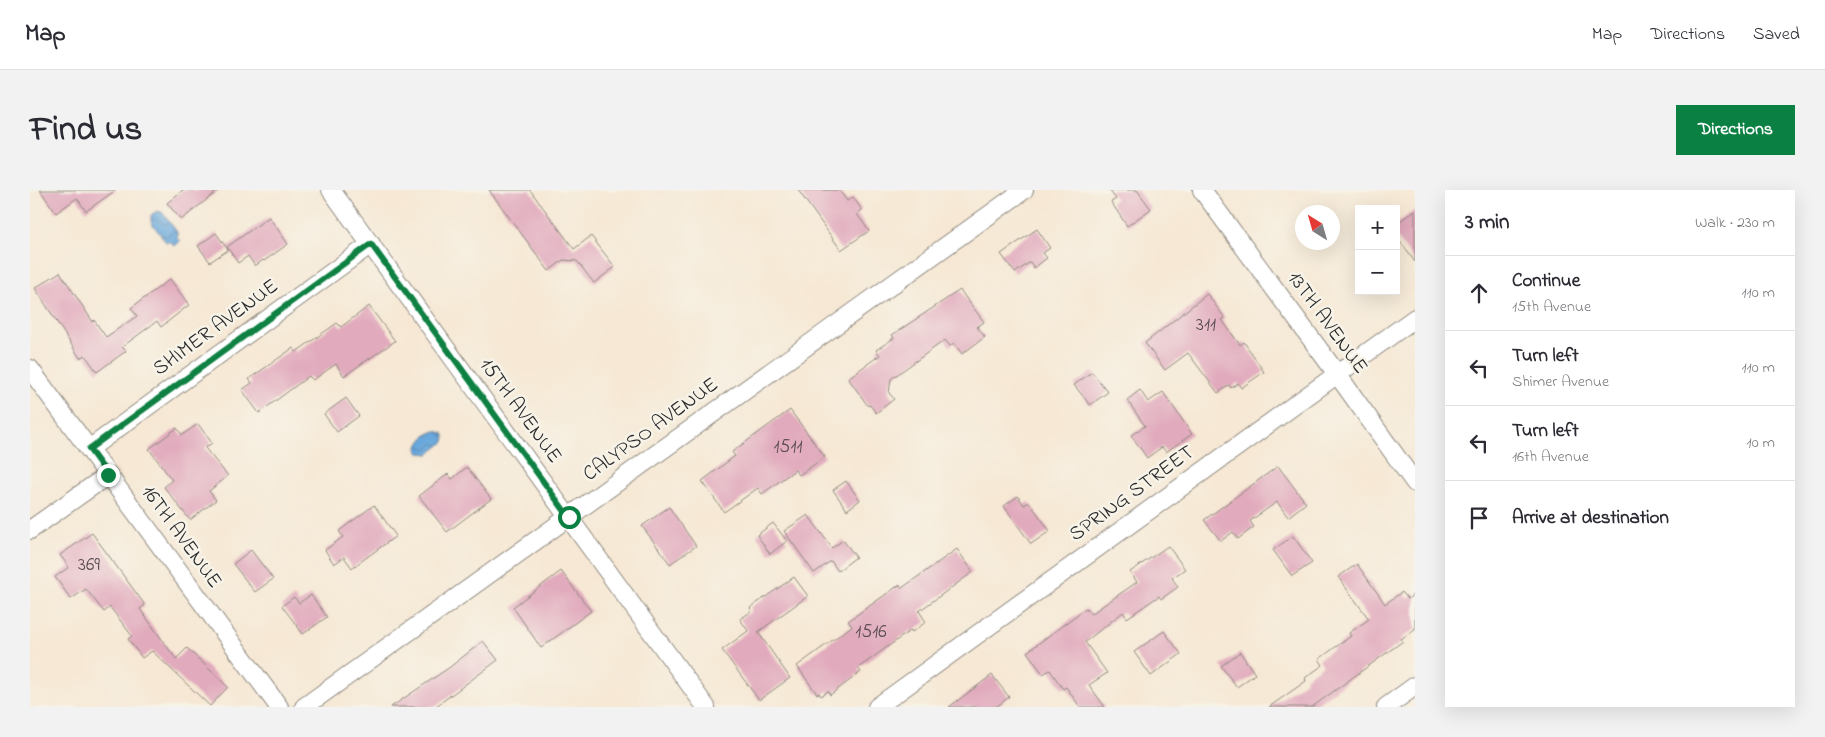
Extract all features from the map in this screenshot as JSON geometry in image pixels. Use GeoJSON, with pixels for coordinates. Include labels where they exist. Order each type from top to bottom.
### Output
{"type":"FeatureCollection","features":[{"type":"Feature","properties":{"kind":"street","name":"15TH AVENUE"},"geometry":{"type":"LineString","coordinates":[[331,190],[706,707]]}},
{"type":"Feature","properties":{"kind":"street","name":"CALYPSO AVENUE"},"geometry":{"type":"LineString","coordinates":[[304,707],[1024,190]]}},
{"type":"Feature","properties":{"kind":"street","name":"13TH AVENUE"},"geometry":{"type":"LineString","coordinates":[[1202,190],[1338,374],[1415,483]]}},
{"type":"Feature","properties":{"kind":"street","name":"SHIMER AVENUE"},"geometry":{"type":"LineString","coordinates":[[89,449],[371,244]]}},
{"type":"Feature","properties":{"kind":"street","name":"SPRING STREET"},"geometry":{"type":"LineString","coordinates":[[876,707],[1415,318]]}},
{"type":"Feature","properties":{"kind":"street","name":"16TH AVENUE"},"geometry":{"type":"LineString","coordinates":[[30,370],[279,707]]}},
{"type":"Feature","properties":{"kind":"street"},"geometry":{"type":"LineString","coordinates":[[30,530],[108,475]]}},
{"type":"Feature","properties":{"kind":"street"},"geometry":{"type":"LineString","coordinates":[[1386,707],[1415,686]]}},
{"type":"Feature","properties":{"kind":"water"},"geometry":{"type":"Polygon","coordinates":[[[157,211],[162,212],[177,232],[177,238],[180,241],[174,246],[171,242],[166,242],[151,222],[151,215],[157,211]]]}},
{"type":"Feature","properties":{"kind":"water"},"geometry":{"type":"Polygon","coordinates":[[[436,431],[443,433],[445,437],[444,442],[429,454],[419,453],[417,450],[422,440],[430,433],[436,431]]]}},
{"type":"Feature","properties":{"kind":"building"},"geometry":{"type":"Polygon","coordinates":[[[40,190],[116,190],[86,211],[77,198],[56,213],[40,190]]]}},
{"type":"Feature","properties":{"kind":"building"},"geometry":{"type":"Polygon","coordinates":[[[183,190],[219,190],[181,220],[167,203],[183,190]]]}},
{"type":"Feature","properties":{"kind":"building"},"geometry":{"type":"Polygon","coordinates":[[[489,190],[530,190],[574,249],[591,236],[615,267],[594,283],[577,261],[563,260],[549,271],[489,190]]]}},
{"type":"Feature","properties":{"kind":"building"},"geometry":{"type":"Polygon","coordinates":[[[798,190],[839,190],[847,201],[853,197],[862,210],[857,214],[869,231],[841,250],[798,190]]]}},
{"type":"Feature","properties":{"kind":"building"},"geometry":{"type":"Polygon","coordinates":[[[1109,190],[1137,190],[1151,209],[1127,226],[1111,202],[1116,199],[1109,190]]]}},
{"type":"Feature","properties":{"kind":"building"},"geometry":{"type":"Polygon","coordinates":[[[1415,210],[1415,262],[1400,241],[1400,221],[1415,210]]]}},
{"type":"Feature","properties":{"kind":"building"},"geometry":{"type":"Polygon","coordinates":[[[269,217],[288,244],[255,266],[248,256],[238,263],[227,247],[269,217]]]}},
{"type":"Feature","properties":{"kind":"building"},"geometry":{"type":"Polygon","coordinates":[[[1037,229],[1050,248],[1043,253],[1047,258],[1034,268],[1030,262],[1015,273],[1001,254],[1037,229]]]}},
{"type":"Feature","properties":{"kind":"building"},"geometry":{"type":"Polygon","coordinates":[[[216,233],[228,250],[210,262],[198,246],[216,233]]]}},
{"type":"Feature","properties":{"kind":"building"},"geometry":{"type":"Polygon","coordinates":[[[60,272],[93,322],[94,320],[106,337],[137,316],[131,308],[170,279],[189,305],[161,327],[157,321],[122,347],[126,351],[97,372],[85,355],[80,358],[35,288],[60,272]]]}},
{"type":"Feature","properties":{"kind":"building"},"geometry":{"type":"Polygon","coordinates":[[[960,290],[984,322],[977,327],[985,337],[962,354],[954,343],[950,346],[945,340],[891,379],[889,393],[894,399],[876,413],[870,405],[868,406],[848,378],[880,355],[876,350],[894,338],[892,335],[960,290]]]}},
{"type":"Feature","properties":{"kind":"building"},"geometry":{"type":"Polygon","coordinates":[[[1207,294],[1225,318],[1222,320],[1240,345],[1244,342],[1264,372],[1241,388],[1238,383],[1231,388],[1229,385],[1218,393],[1188,353],[1165,370],[1145,343],[1207,294]]]}},
{"type":"Feature","properties":{"kind":"building"},"geometry":{"type":"Polygon","coordinates":[[[369,306],[395,341],[344,376],[336,364],[313,380],[309,376],[259,413],[242,390],[252,383],[249,379],[293,348],[296,352],[337,323],[341,327],[369,306]]]}},
{"type":"Feature","properties":{"kind":"building"},"geometry":{"type":"Polygon","coordinates":[[[1092,372],[1108,392],[1090,405],[1074,385],[1092,372]]]}},
{"type":"Feature","properties":{"kind":"building"},"geometry":{"type":"Polygon","coordinates":[[[1140,390],[1148,402],[1163,392],[1192,434],[1166,452],[1162,447],[1147,458],[1131,435],[1145,426],[1127,400],[1140,390]]]}},
{"type":"Feature","properties":{"kind":"building"},"geometry":{"type":"Polygon","coordinates":[[[346,398],[359,416],[337,432],[324,414],[346,398]]]}},
{"type":"Feature","properties":{"kind":"building"},"geometry":{"type":"Polygon","coordinates":[[[790,410],[825,457],[799,475],[795,470],[762,494],[758,488],[724,512],[702,481],[735,456],[732,452],[790,410]]]}},
{"type":"Feature","properties":{"kind":"building"},"geometry":{"type":"Polygon","coordinates":[[[198,424],[212,443],[205,448],[228,476],[209,491],[216,500],[190,520],[164,487],[172,480],[149,449],[177,428],[182,435],[198,424]]]}},
{"type":"Feature","properties":{"kind":"building"},"geometry":{"type":"Polygon","coordinates":[[[1278,466],[1306,503],[1288,517],[1277,502],[1250,521],[1254,527],[1238,539],[1233,532],[1221,541],[1204,520],[1278,466]]]}},
{"type":"Feature","properties":{"kind":"building"},"geometry":{"type":"Polygon","coordinates":[[[467,467],[491,499],[447,532],[419,496],[448,474],[452,479],[467,467]]]}},
{"type":"Feature","properties":{"kind":"building"},"geometry":{"type":"Polygon","coordinates":[[[846,481],[860,500],[847,510],[833,490],[846,481]]]}},
{"type":"Feature","properties":{"kind":"building"},"geometry":{"type":"Polygon","coordinates":[[[1018,496],[1024,505],[1029,502],[1050,531],[1031,544],[1004,506],[1018,496]]]}},
{"type":"Feature","properties":{"kind":"building"},"geometry":{"type":"Polygon","coordinates":[[[374,505],[396,536],[352,568],[344,557],[334,564],[325,550],[343,537],[339,531],[374,505]]]}},
{"type":"Feature","properties":{"kind":"building"},"geometry":{"type":"Polygon","coordinates":[[[669,507],[696,546],[670,564],[642,526],[669,507]]]}},
{"type":"Feature","properties":{"kind":"building"},"geometry":{"type":"Polygon","coordinates":[[[808,515],[832,548],[843,540],[856,557],[838,571],[831,561],[814,573],[784,531],[808,515]]]}},
{"type":"Feature","properties":{"kind":"building"},"geometry":{"type":"Polygon","coordinates":[[[773,523],[787,541],[770,554],[757,535],[773,523]]]}},
{"type":"Feature","properties":{"kind":"building"},"geometry":{"type":"Polygon","coordinates":[[[92,533],[145,605],[140,609],[176,659],[187,648],[228,687],[210,706],[152,651],[142,658],[128,639],[132,636],[110,607],[104,612],[86,589],[71,599],[55,577],[69,567],[60,555],[92,533]]]}},
{"type":"Feature","properties":{"kind":"building"},"geometry":{"type":"Polygon","coordinates":[[[1293,536],[1312,563],[1292,576],[1273,550],[1293,536]]]}},
{"type":"Feature","properties":{"kind":"building"},"geometry":{"type":"Polygon","coordinates":[[[1168,546],[1185,569],[1172,578],[1178,587],[1161,599],[1159,596],[1127,618],[1123,612],[1085,642],[1107,673],[1089,685],[1105,707],[1080,707],[1066,687],[1063,689],[1050,670],[1043,674],[1027,652],[1086,608],[1091,614],[1137,582],[1130,572],[1168,546]]]}},
{"type":"Feature","properties":{"kind":"building"},"geometry":{"type":"Polygon","coordinates":[[[957,549],[973,572],[919,611],[926,622],[912,632],[911,630],[858,668],[861,672],[830,695],[828,691],[821,696],[819,693],[817,694],[797,666],[852,626],[848,621],[899,585],[902,588],[957,549]]]}},
{"type":"Feature","properties":{"kind":"building"},"geometry":{"type":"Polygon","coordinates":[[[251,550],[273,579],[255,592],[233,564],[251,550]]]}},
{"type":"Feature","properties":{"kind":"building"},"geometry":{"type":"Polygon","coordinates":[[[1357,564],[1385,604],[1402,592],[1408,599],[1415,593],[1415,629],[1401,639],[1403,641],[1312,707],[1269,707],[1306,681],[1305,678],[1323,665],[1319,659],[1351,636],[1349,633],[1369,619],[1338,577],[1357,564]]]}},
{"type":"Feature","properties":{"kind":"building"},"geometry":{"type":"Polygon","coordinates":[[[561,571],[591,611],[541,648],[513,607],[561,571]]]}},
{"type":"Feature","properties":{"kind":"building"},"geometry":{"type":"Polygon","coordinates":[[[794,577],[808,596],[758,632],[790,678],[759,700],[722,650],[748,631],[740,619],[752,611],[750,608],[794,577]]]}},
{"type":"Feature","properties":{"kind":"building"},"geometry":{"type":"Polygon","coordinates":[[[311,595],[327,617],[303,634],[282,606],[294,597],[299,603],[311,595]]]}},
{"type":"Feature","properties":{"kind":"building"},"geometry":{"type":"Polygon","coordinates":[[[1164,631],[1181,654],[1151,676],[1134,652],[1164,631]]]}},
{"type":"Feature","properties":{"kind":"building"},"geometry":{"type":"Polygon","coordinates":[[[483,641],[498,660],[435,707],[391,707],[450,667],[483,641]]]}},
{"type":"Feature","properties":{"kind":"building"},"geometry":{"type":"Polygon","coordinates":[[[1240,652],[1255,674],[1237,687],[1221,666],[1240,652]]]}},
{"type":"Feature","properties":{"kind":"building"},"geometry":{"type":"Polygon","coordinates":[[[992,675],[1009,697],[996,707],[949,707],[992,675]]]}},
{"type":"Feature","properties":{"kind":"route"},"geometry":{"type":"LineString","coordinates":[[108,475],[89,449],[371,244],[569,517]]}}]}
